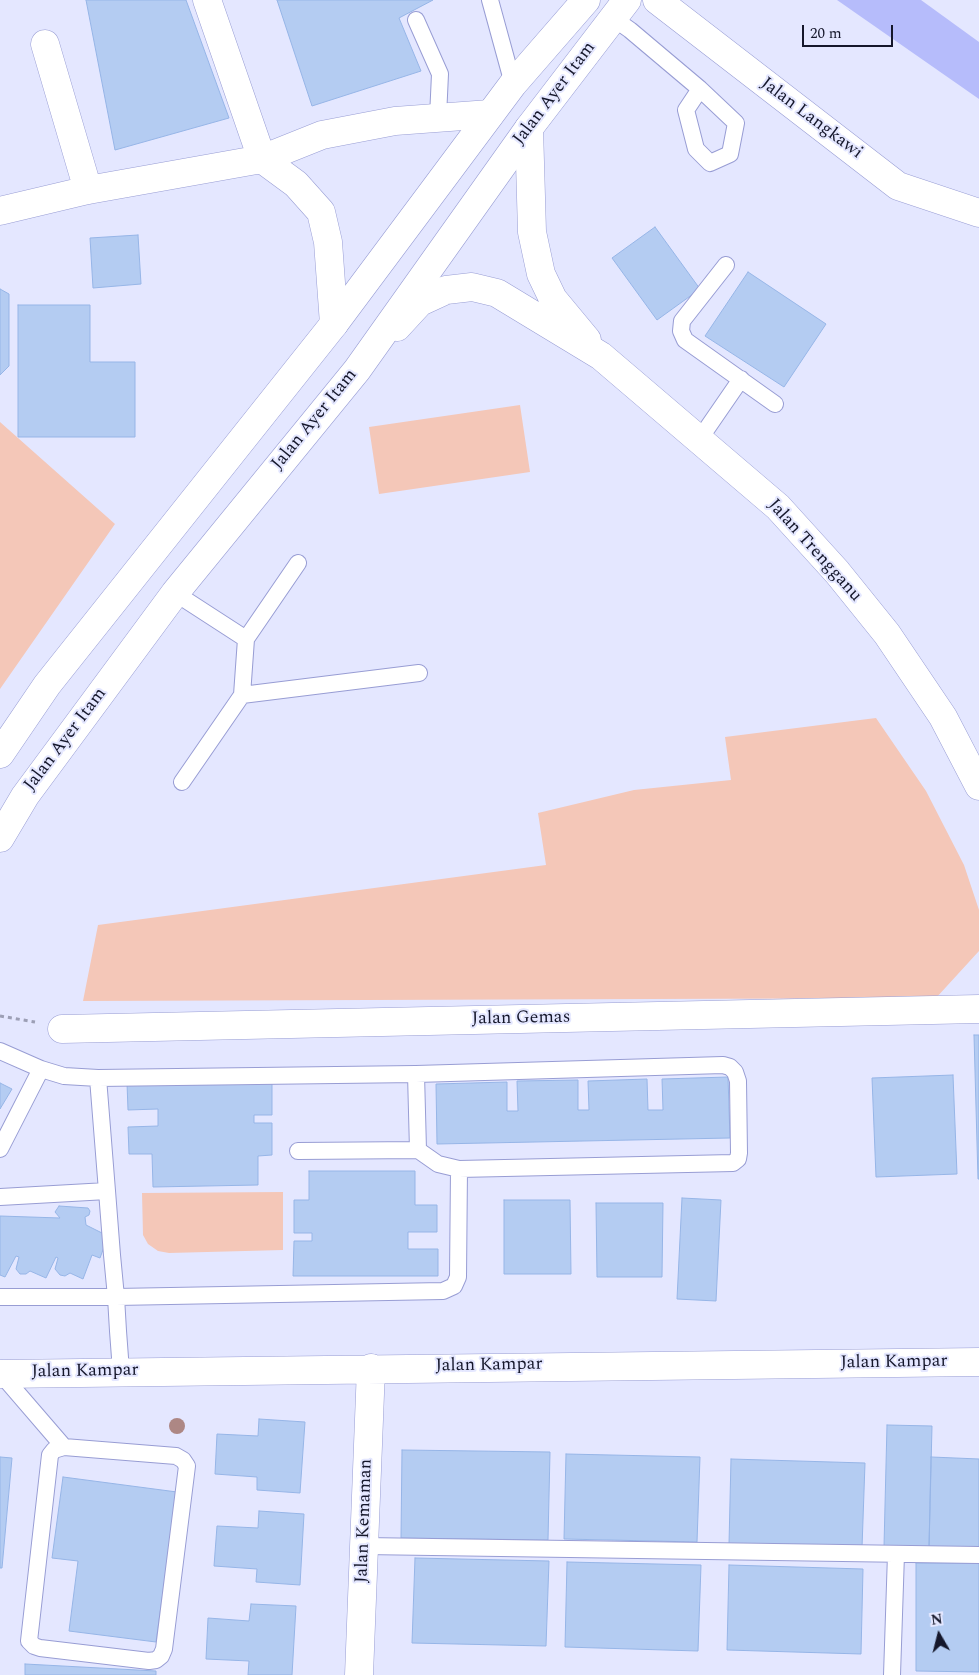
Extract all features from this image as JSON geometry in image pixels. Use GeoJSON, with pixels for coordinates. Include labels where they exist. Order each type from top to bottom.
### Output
{"type":"FeatureCollection","features":[{"type":"Feature","properties":{"kind":"street"},"geometry":{"type":"LineString","coordinates":[[207,0],[262,159],[296,184],[321,212],[328,242],[334,324]]}},
{"type":"Feature","properties":{"kind":"street","name":"Jalan Ayer Itam"},"geometry":{"type":"LineString","coordinates":[[0,754],[47,685],[334,324],[513,84],[586,0]]}},
{"type":"Feature","properties":{"kind":"street","name":"Jalan Langkawi"},"geometry":{"type":"LineString","coordinates":[[657,0],[898,186],[979,212]]}},
{"type":"Feature","properties":{"kind":"street","name":"Jalan Ayer Itam"},"geometry":{"type":"LineString","coordinates":[[0,838],[25,796],[175,593],[357,370],[529,128],[620,9]]}},
{"type":"Feature","properties":{"kind":"street"},"geometry":{"type":"LineString","coordinates":[[45,44],[88,190]]}},
{"type":"Feature","properties":{"kind":"street"},"geometry":{"type":"LineString","coordinates":[[0,211],[88,190],[262,159],[322,135],[395,121],[490,114]]}},
{"type":"Feature","properties":{"kind":"street","name":"Jalan Trengganu"},"geometry":{"type":"LineString","coordinates":[[529,128],[532,232],[541,274],[553,299],[601,356],[778,508],[837,572],[887,634],[944,717],[979,786]]}},
{"type":"Feature","properties":{"kind":"street","name":"Jalan Trengganu"},"geometry":{"type":"LineString","coordinates":[[357,370],[420,302],[446,290],[472,287],[497,293],[601,356]]}},
{"type":"Feature","properties":{"kind":"street","name":"Jalan Gemas"},"geometry":{"type":"LineString","coordinates":[[62,1029],[979,1009]]}},
{"type":"Feature","properties":{"kind":"street","name":"Jalan Kampar"},"geometry":{"type":"LineString","coordinates":[[1,1374],[121,1371],[979,1362]]}},
{"type":"Feature","properties":{"kind":"street","name":"Jalan Kemaman"},"geometry":{"type":"LineString","coordinates":[[359,1675],[371,1368]]}},
{"type":"Feature","properties":{"kind":"lane"},"geometry":{"type":"LineString","coordinates":[[490,0],[513,84]]}},
{"type":"Feature","properties":{"kind":"lane"},"geometry":{"type":"LineString","coordinates":[[620,9],[630,30],[700,89]]}},
{"type":"Feature","properties":{"kind":"lane"},"geometry":{"type":"LineString","coordinates":[[416,20],[440,74],[438,117]]}},
{"type":"Feature","properties":{"kind":"lane"},"geometry":{"type":"LineString","coordinates":[[726,265],[682,320],[681,331],[684,340],[775,404]]}},
{"type":"Feature","properties":{"kind":"lane"},"geometry":{"type":"LineString","coordinates":[[699,440],[740,379]]}},
{"type":"Feature","properties":{"kind":"lane"},"geometry":{"type":"LineString","coordinates":[[182,782],[242,695],[246,639],[298,562]]}},
{"type":"Feature","properties":{"kind":"lane"},"geometry":{"type":"LineString","coordinates":[[175,593],[246,639]]}},
{"type":"Feature","properties":{"kind":"lane"},"geometry":{"type":"LineString","coordinates":[[242,695],[419,672]]}},
{"type":"Feature","properties":{"kind":"lane"},"geometry":{"type":"LineString","coordinates":[[0,1050],[40,1069],[64,1076],[98,1078],[416,1074],[723,1065],[730,1067],[735,1072],[738,1081],[740,1153],[738,1159],[733,1163],[459,1169],[438,1164],[418,1150],[298,1151]]}},
{"type":"Feature","properties":{"kind":"lane"},"geometry":{"type":"LineString","coordinates":[[0,1149],[40,1069]]}},
{"type":"Feature","properties":{"kind":"lane"},"geometry":{"type":"LineString","coordinates":[[416,1074],[418,1150]]}},
{"type":"Feature","properties":{"kind":"lane"},"geometry":{"type":"LineString","coordinates":[[98,1078],[121,1371]]}},
{"type":"Feature","properties":{"kind":"lane"},"geometry":{"type":"LineString","coordinates":[[0,1297],[116,1297],[443,1291],[454,1286],[458,1277],[459,1169]]}},
{"type":"Feature","properties":{"kind":"lane"},"geometry":{"type":"LineString","coordinates":[[0,1196],[107,1192]]}},
{"type":"Feature","properties":{"kind":"lane"},"geometry":{"type":"LineString","coordinates":[[1,1374],[64,1447],[176,1456],[183,1460],[187,1466],[164,1649],[161,1656],[156,1660],[149,1661],[40,1648],[34,1646],[30,1641],[28,1634],[50,1455],[54,1450],[64,1447]]}},
{"type":"Feature","properties":{"kind":"lane"},"geometry":{"type":"LineString","coordinates":[[364,1546],[979,1555]]}},
{"type":"Feature","properties":{"kind":"lane"},"geometry":{"type":"LineString","coordinates":[[892,1675],[896,1554]]}},
{"type":"Feature","properties":{"kind":"path"},"geometry":{"type":"LineString","coordinates":[[0,1016],[62,1029]]}},
{"type":"Feature","properties":{"kind":"shaded area"},"geometry":{"type":"Polygon","coordinates":[[[520,405],[530,472],[379,494],[369,427],[520,405]]]}},
{"type":"Feature","properties":{"kind":"shaded area"},"geometry":{"type":"Polygon","coordinates":[[[0,422],[115,524],[0,689],[0,422]]]}},
{"type":"Feature","properties":{"kind":"shaded area"},"geometry":{"type":"Polygon","coordinates":[[[876,718],[926,791],[964,865],[979,910],[979,951],[936,998],[83,1001],[98,925],[546,865],[538,813],[634,790],[731,780],[725,737],[876,718]]]}},
{"type":"Feature","properties":{"kind":"shaded area"},"geometry":{"type":"Polygon","coordinates":[[[283,1192],[283,1250],[169,1253],[158,1251],[148,1244],[143,1235],[142,1193],[283,1192]]]}},
{"type":"Feature","properties":{"kind":"water"},"geometry":{"type":"Polygon","coordinates":[[[837,0],[921,0],[979,42],[979,99],[837,0]]]}},
{"type":"Feature","properties":{"kind":"building"},"geometry":{"type":"Polygon","coordinates":[[[86,0],[186,0],[229,118],[115,150],[86,0]]]}},
{"type":"Feature","properties":{"kind":"building"},"geometry":{"type":"Polygon","coordinates":[[[277,0],[433,0],[399,18],[421,71],[312,106],[277,0]]]}},
{"type":"Feature","properties":{"kind":"building"},"geometry":{"type":"Polygon","coordinates":[[[655,227],[700,289],[657,320],[612,258],[655,227]]]}},
{"type":"Feature","properties":{"kind":"building"},"geometry":{"type":"Polygon","coordinates":[[[138,235],[141,284],[93,288],[90,238],[138,235]]]}},
{"type":"Feature","properties":{"kind":"building"},"geometry":{"type":"Polygon","coordinates":[[[748,272],[826,324],[784,387],[705,336],[748,272]]]}},
{"type":"Feature","properties":{"kind":"building"},"geometry":{"type":"Polygon","coordinates":[[[0,289],[9,294],[9,366],[0,375],[0,289]]]}},
{"type":"Feature","properties":{"kind":"building"},"geometry":{"type":"Polygon","coordinates":[[[18,305],[90,305],[90,362],[135,362],[135,437],[18,437],[18,305]]]}},
{"type":"Feature","properties":{"kind":"building"},"geometry":{"type":"Polygon","coordinates":[[[974,1035],[979,1035],[979,1179],[978,1179],[974,1035]]]}},
{"type":"Feature","properties":{"kind":"building"},"geometry":{"type":"Polygon","coordinates":[[[953,1075],[957,1174],[876,1177],[872,1078],[953,1075]]]}},
{"type":"Feature","properties":{"kind":"building"},"geometry":{"type":"Polygon","coordinates":[[[728,1077],[730,1138],[437,1144],[436,1084],[507,1082],[507,1111],[518,1111],[517,1081],[578,1080],[578,1110],[589,1110],[588,1081],[647,1079],[648,1110],[663,1110],[662,1079],[728,1077]]]}},
{"type":"Feature","properties":{"kind":"building"},"geometry":{"type":"Polygon","coordinates":[[[272,1080],[272,1115],[254,1115],[254,1123],[272,1123],[272,1155],[258,1156],[258,1185],[153,1187],[152,1154],[129,1154],[128,1127],[158,1126],[158,1109],[128,1110],[127,1083],[272,1080]]]}},
{"type":"Feature","properties":{"kind":"building"},"geometry":{"type":"Polygon","coordinates":[[[0,1083],[12,1089],[0,1109],[0,1083]]]}},
{"type":"Feature","properties":{"kind":"building"},"geometry":{"type":"Polygon","coordinates":[[[309,1171],[415,1171],[415,1205],[437,1205],[437,1232],[408,1232],[408,1249],[438,1249],[438,1276],[293,1276],[294,1241],[312,1241],[312,1233],[294,1233],[294,1200],[309,1200],[309,1171]]]}},
{"type":"Feature","properties":{"kind":"building"},"geometry":{"type":"Polygon","coordinates":[[[682,1198],[721,1200],[716,1301],[677,1299],[682,1198]]]}},
{"type":"Feature","properties":{"kind":"building"},"geometry":{"type":"Polygon","coordinates":[[[504,1200],[570,1200],[571,1274],[504,1274],[504,1200]]]}},
{"type":"Feature","properties":{"kind":"building"},"geometry":{"type":"Polygon","coordinates":[[[596,1203],[663,1203],[662,1277],[597,1277],[596,1203]]]}},
{"type":"Feature","properties":{"kind":"building"},"geometry":{"type":"Polygon","coordinates":[[[59,1206],[88,1208],[90,1211],[89,1215],[85,1217],[86,1225],[108,1236],[100,1258],[92,1255],[83,1279],[70,1273],[65,1276],[60,1275],[55,1269],[58,1258],[56,1257],[46,1278],[30,1271],[26,1274],[20,1274],[16,1269],[19,1257],[16,1256],[5,1277],[0,1275],[0,1216],[60,1218],[55,1212],[59,1206]]]}},
{"type":"Feature","properties":{"kind":"building"},"geometry":{"type":"Polygon","coordinates":[[[259,1419],[305,1422],[300,1493],[257,1490],[257,1477],[215,1474],[217,1434],[258,1436],[259,1419]]]}},
{"type":"Feature","properties":{"kind":"building"},"geometry":{"type":"Polygon","coordinates":[[[887,1425],[932,1426],[929,1548],[884,1546],[887,1425]]]}},
{"type":"Feature","properties":{"kind":"building"},"geometry":{"type":"Polygon","coordinates":[[[402,1450],[550,1452],[548,1540],[401,1538],[402,1450]]]}},
{"type":"Feature","properties":{"kind":"building"},"geometry":{"type":"Polygon","coordinates":[[[566,1454],[700,1457],[697,1542],[564,1539],[566,1454]]]}},
{"type":"Feature","properties":{"kind":"building"},"geometry":{"type":"Polygon","coordinates":[[[0,1457],[12,1458],[2,1568],[0,1568],[0,1457]]]}},
{"type":"Feature","properties":{"kind":"building"},"geometry":{"type":"Polygon","coordinates":[[[931,1457],[979,1459],[979,1549],[929,1548],[931,1457]]]}},
{"type":"Feature","properties":{"kind":"building"},"geometry":{"type":"Polygon","coordinates":[[[731,1459],[865,1463],[862,1548],[729,1544],[731,1459]]]}},
{"type":"Feature","properties":{"kind":"building"},"geometry":{"type":"Polygon","coordinates":[[[63,1477],[177,1492],[156,1642],[69,1631],[78,1561],[52,1558],[63,1477]]]}},
{"type":"Feature","properties":{"kind":"building"},"geometry":{"type":"Polygon","coordinates":[[[259,1511],[304,1514],[300,1585],[256,1582],[257,1569],[214,1566],[217,1526],[258,1528],[259,1511]]]}},
{"type":"Feature","properties":{"kind":"building"},"geometry":{"type":"Polygon","coordinates":[[[415,1558],[549,1561],[546,1646],[412,1643],[415,1558]]]}},
{"type":"Feature","properties":{"kind":"building"},"geometry":{"type":"Polygon","coordinates":[[[567,1562],[701,1565],[698,1651],[565,1647],[567,1562]]]}},
{"type":"Feature","properties":{"kind":"building"},"geometry":{"type":"Polygon","coordinates":[[[916,1563],[979,1563],[979,1672],[916,1671],[916,1563]]]}},
{"type":"Feature","properties":{"kind":"building"},"geometry":{"type":"Polygon","coordinates":[[[729,1565],[863,1569],[861,1654],[727,1650],[729,1565]]]}},
{"type":"Feature","properties":{"kind":"building"},"geometry":{"type":"Polygon","coordinates":[[[251,1604],[296,1606],[292,1675],[248,1675],[249,1661],[206,1659],[208,1618],[249,1621],[251,1604]]]}},
{"type":"Feature","properties":{"kind":"building"},"geometry":{"type":"Polygon","coordinates":[[[25,1664],[156,1671],[156,1675],[25,1675],[25,1664]]]}}]}
